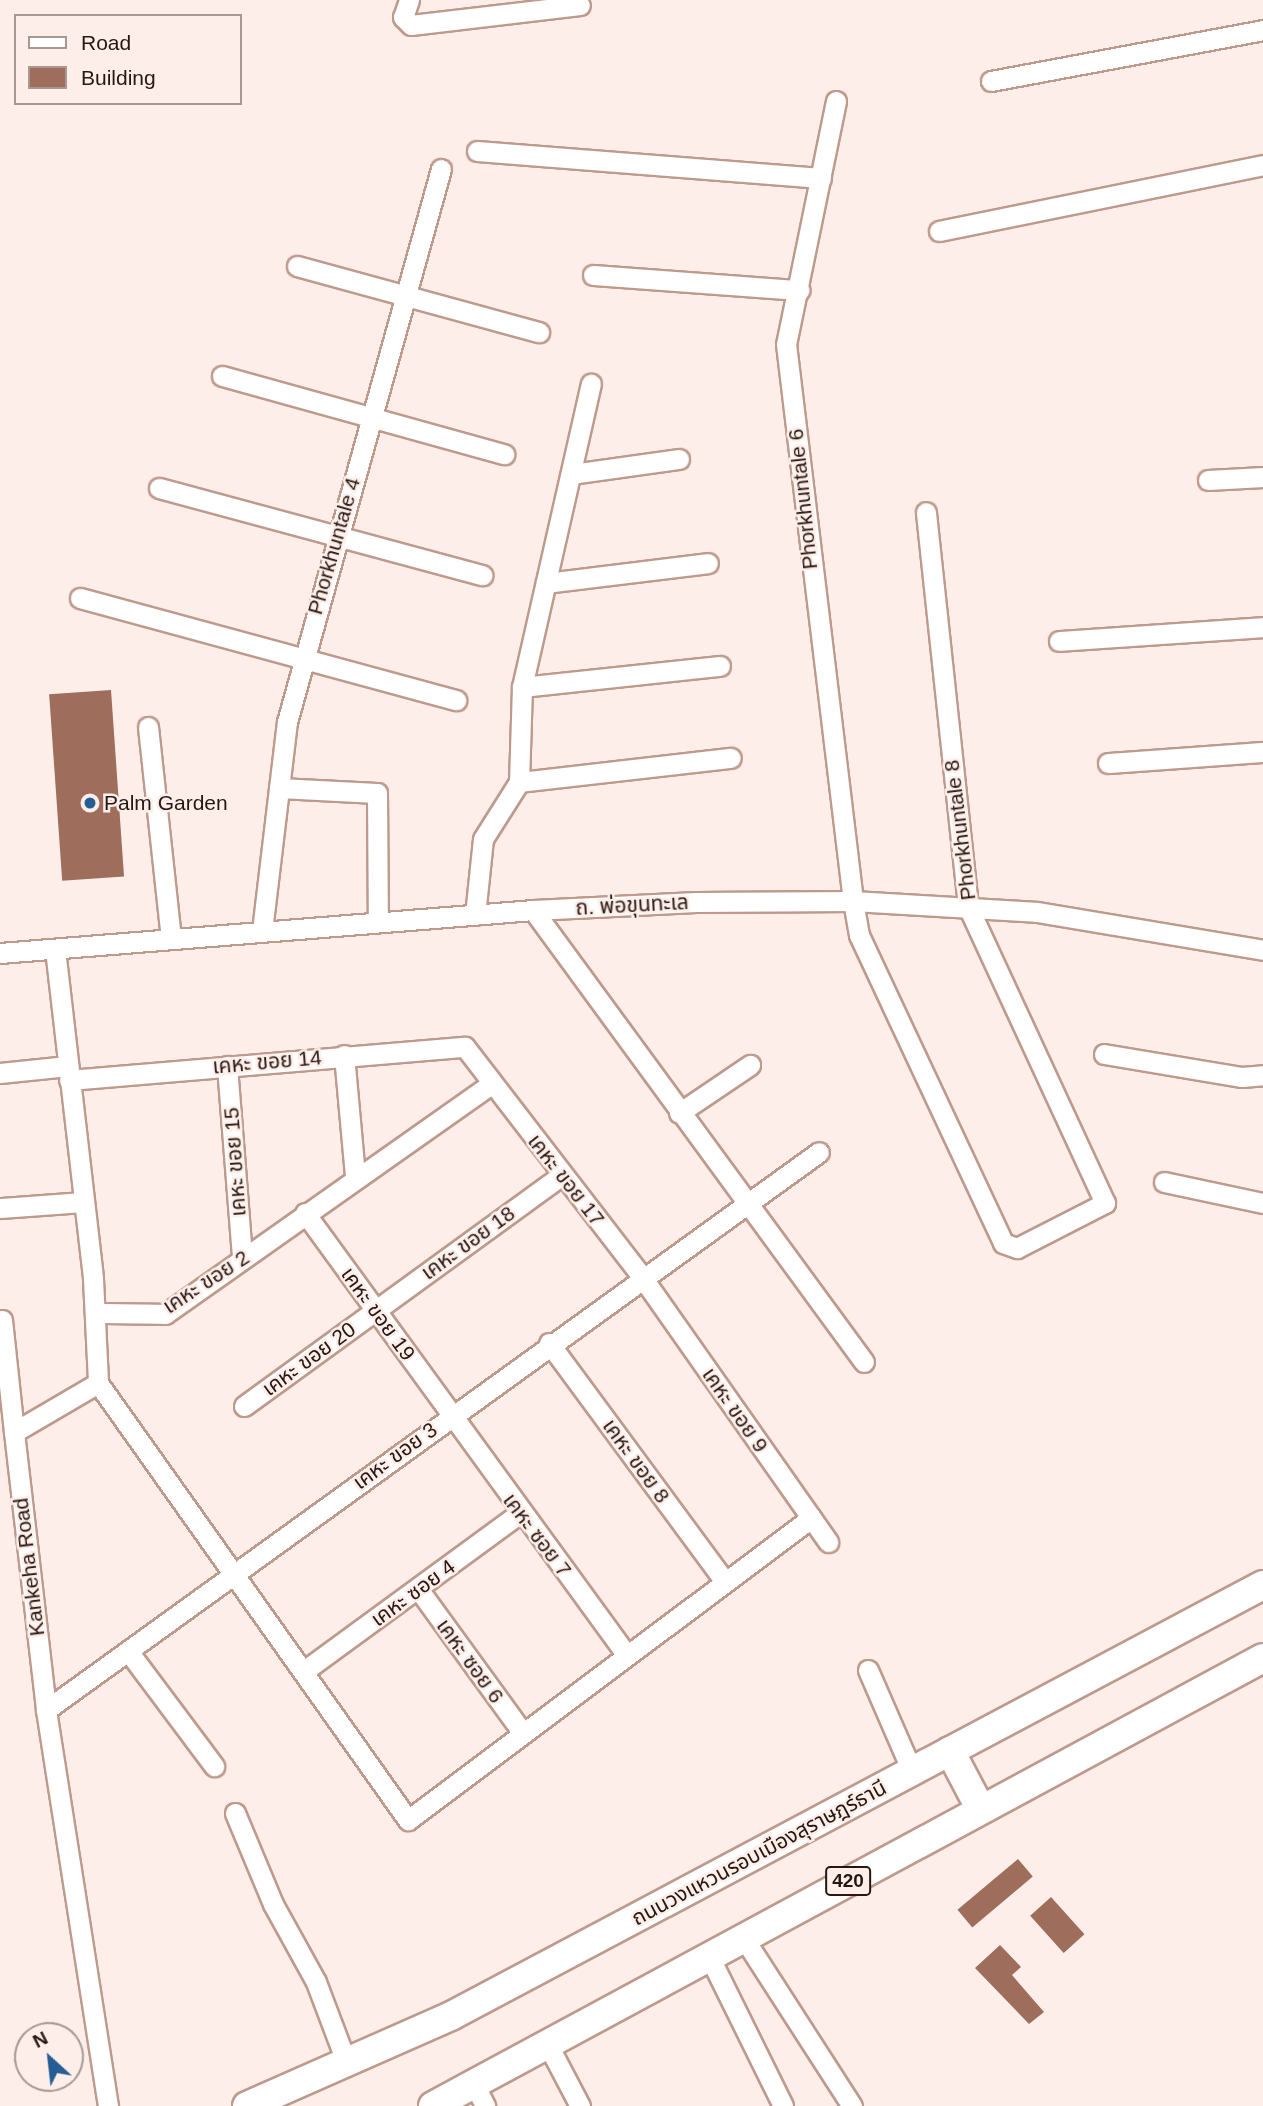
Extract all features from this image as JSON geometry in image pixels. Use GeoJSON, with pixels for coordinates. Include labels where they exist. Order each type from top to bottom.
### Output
{"type":"FeatureCollection","features":[{"type":"Feature","properties":{"kind":"highway","name":"ถนนวงแหวนรอบเมืองสุราษฎร์ธานี"},"geometry":{"type":"LineString","coordinates":[[247,2106],[451,2016],[1263,1585]]}},
{"type":"Feature","properties":{"kind":"highway","name":"420"},"geometry":{"type":"LineString","coordinates":[[433,2106],[479,2095],[548,2045],[980,1808],[1263,1658]]}},
{"type":"Feature","properties":{"kind":"highway"},"geometry":{"type":"LineString","coordinates":[[950,1751],[980,1808]]}},
{"type":"Feature","properties":{"kind":"street"},"geometry":{"type":"LineString","coordinates":[[409,0],[403,17],[411,25],[580,5]]}},
{"type":"Feature","properties":{"kind":"street"},"geometry":{"type":"LineString","coordinates":[[991,81],[1263,30]]}},
{"type":"Feature","properties":{"kind":"street","name":"Phorkhuntale 6"},"geometry":{"type":"LineString","coordinates":[[836,101],[786,344],[859,935],[1003,1243],[1017,1248],[1105,1203]]}},
{"type":"Feature","properties":{"kind":"street"},"geometry":{"type":"LineString","coordinates":[[477,151],[821,178]]}},
{"type":"Feature","properties":{"kind":"street"},"geometry":{"type":"LineString","coordinates":[[939,231],[1263,165]]}},
{"type":"Feature","properties":{"kind":"street","name":"Phorkhuntale 4"},"geometry":{"type":"LineString","coordinates":[[262,931],[287,722],[336,537],[441,169]]}},
{"type":"Feature","properties":{"kind":"street"},"geometry":{"type":"LineString","coordinates":[[297,266],[539,332]]}},
{"type":"Feature","properties":{"kind":"street"},"geometry":{"type":"LineString","coordinates":[[593,275],[799,290]]}},
{"type":"Feature","properties":{"kind":"street"},"geometry":{"type":"LineString","coordinates":[[222,376],[371,415],[503,454]]}},
{"type":"Feature","properties":{"kind":"street"},"geometry":{"type":"LineString","coordinates":[[475,915],[483,839],[519,782],[522,687],[591,384]]}},
{"type":"Feature","properties":{"kind":"street"},"geometry":{"type":"LineString","coordinates":[[571,474],[679,459]]}},
{"type":"Feature","properties":{"kind":"street"},"geometry":{"type":"LineString","coordinates":[[1208,480],[1263,478]]}},
{"type":"Feature","properties":{"kind":"street"},"geometry":{"type":"LineString","coordinates":[[159,488],[482,575]]}},
{"type":"Feature","properties":{"kind":"street","name":"Phorkhuntale 8"},"geometry":{"type":"LineString","coordinates":[[926,512],[968,906],[1105,1203]]}},
{"type":"Feature","properties":{"kind":"street"},"geometry":{"type":"LineString","coordinates":[[546,583],[708,563]]}},
{"type":"Feature","properties":{"kind":"street"},"geometry":{"type":"LineString","coordinates":[[80,598],[456,700]]}},
{"type":"Feature","properties":{"kind":"street"},"geometry":{"type":"LineString","coordinates":[[1059,641],[1263,627]]}},
{"type":"Feature","properties":{"kind":"street"},"geometry":{"type":"LineString","coordinates":[[522,687],[720,666]]}},
{"type":"Feature","properties":{"kind":"street"},"geometry":{"type":"LineString","coordinates":[[148,727],[171,938]]}},
{"type":"Feature","properties":{"kind":"street"},"geometry":{"type":"LineString","coordinates":[[1108,763],[1263,752]]}},
{"type":"Feature","properties":{"kind":"street"},"geometry":{"type":"LineString","coordinates":[[519,782],[731,758]]}},
{"type":"Feature","properties":{"kind":"street"},"geometry":{"type":"LineString","coordinates":[[279,788],[377,793],[378,922]]}},
{"type":"Feature","properties":{"kind":"street","name":"ถ. พ่อขุนทะเล"},"geometry":{"type":"LineString","coordinates":[[0,953],[533,910],[853,901],[1037,912],[1263,950]]}},
{"type":"Feature","properties":{"kind":"street"},"geometry":{"type":"LineString","coordinates":[[533,910],[743,1203],[863,1362]]}},
{"type":"Feature","properties":{"kind":"street"},"geometry":{"type":"LineString","coordinates":[[55,949],[95,1313],[97,1383],[408,1820],[724,1580],[811,1518]]}},
{"type":"Feature","properties":{"kind":"street","name":"เคหะ ขอย 14"},"geometry":{"type":"LineString","coordinates":[[0,1073],[227,1066],[464,1047]]}},
{"type":"Feature","properties":{"kind":"street","name":"เคหะ ขอย 17"},"geometry":{"type":"LineString","coordinates":[[464,1047],[642,1277]]}},
{"type":"Feature","properties":{"kind":"street"},"geometry":{"type":"LineString","coordinates":[[1104,1054],[1242,1077],[1263,1075]]}},
{"type":"Feature","properties":{"kind":"street"},"geometry":{"type":"LineString","coordinates":[[344,1055],[355,1177]]}},
{"type":"Feature","properties":{"kind":"street"},"geometry":{"type":"LineString","coordinates":[[679,1113],[750,1065]]}},
{"type":"Feature","properties":{"kind":"street","name":"เคหะ ขอย 15"},"geometry":{"type":"LineString","coordinates":[[227,1066],[242,1258]]}},
{"type":"Feature","properties":{"kind":"street"},"geometry":{"type":"LineString","coordinates":[[305,1213],[492,1083]]}},
{"type":"Feature","properties":{"kind":"street","name":"เคหะ ขอย 3"},"geometry":{"type":"LineString","coordinates":[[46,1710],[549,1343],[743,1203],[819,1152]]}},
{"type":"Feature","properties":{"kind":"street","name":"เคหะ ขอย 18"},"geometry":{"type":"LineString","coordinates":[[375,1311],[562,1175]]}},
{"type":"Feature","properties":{"kind":"street"},"geometry":{"type":"LineString","coordinates":[[1164,1182],[1263,1203]]}},
{"type":"Feature","properties":{"kind":"street"},"geometry":{"type":"LineString","coordinates":[[0,1208],[84,1202]]}},
{"type":"Feature","properties":{"kind":"street","name":"เคหะ ขอย 2"},"geometry":{"type":"LineString","coordinates":[[95,1313],[165,1314],[305,1213]]}},
{"type":"Feature","properties":{"kind":"street","name":"เคหะ ขอย 19"},"geometry":{"type":"LineString","coordinates":[[305,1213],[450,1416]]}},
{"type":"Feature","properties":{"kind":"street","name":"เคหะ ขอย 9"},"geometry":{"type":"LineString","coordinates":[[642,1277],[828,1542]]}},
{"type":"Feature","properties":{"kind":"street","name":"เคหะ ขอย 20"},"geometry":{"type":"LineString","coordinates":[[244,1406],[375,1311]]}},
{"type":"Feature","properties":{"kind":"street","name":"Kankeha Road"},"geometry":{"type":"LineString","coordinates":[[2,1320],[46,1710],[108,2106]]}},
{"type":"Feature","properties":{"kind":"street","name":"เคหะ ขอย 8"},"geometry":{"type":"LineString","coordinates":[[549,1343],[724,1580]]}},
{"type":"Feature","properties":{"kind":"street"},"geometry":{"type":"LineString","coordinates":[[14,1432],[97,1383]]}},
{"type":"Feature","properties":{"kind":"street","name":"เคหะ ซอย 7"},"geometry":{"type":"LineString","coordinates":[[450,1416],[626,1654]]}},
{"type":"Feature","properties":{"kind":"street","name":"เคหะ ซอย 4"},"geometry":{"type":"LineString","coordinates":[[304,1671],[419,1590],[520,1513]]}},
{"type":"Feature","properties":{"kind":"street","name":"เคหะ ซอย 6"},"geometry":{"type":"LineString","coordinates":[[419,1590],[522,1732]]}},
{"type":"Feature","properties":{"kind":"street"},"geometry":{"type":"LineString","coordinates":[[128,1651],[214,1766]]}},
{"type":"Feature","properties":{"kind":"street"},"geometry":{"type":"LineString","coordinates":[[868,1670],[912,1771]]}},
{"type":"Feature","properties":{"kind":"street"},"geometry":{"type":"LineString","coordinates":[[236,1813],[273,1904],[316,1982],[347,2064]]}},
{"type":"Feature","properties":{"kind":"street"},"geometry":{"type":"LineString","coordinates":[[743,1937],[852,2106]]}},
{"type":"Feature","properties":{"kind":"street"},"geometry":{"type":"LineString","coordinates":[[709,1956],[783,2106]]}},
{"type":"Feature","properties":{"kind":"street"},"geometry":{"type":"LineString","coordinates":[[548,2045],[580,2106]]}},
{"type":"Feature","properties":{"kind":"building","name":"Palm Garden"},"geometry":{"type":"Polygon","coordinates":[[[111,690],[124,877],[62,881],[49,694],[111,690]]]}},
{"type":"Feature","properties":{"kind":"building"},"geometry":{"type":"Polygon","coordinates":[[[1018,1859],[1033,1877],[972,1927],[957,1910],[1018,1859]]]}},
{"type":"Feature","properties":{"kind":"building"},"geometry":{"type":"Polygon","coordinates":[[[1051,1897],[1084,1934],[1064,1953],[1030,1916],[1051,1897]]]}},
{"type":"Feature","properties":{"kind":"building"},"geometry":{"type":"Polygon","coordinates":[[[1000,1945],[1021,1967],[1012,1975],[1044,2012],[1029,2024],[975,1968],[1000,1945]]]}},
{"type":"Feature","properties":{"kind":"place","name":"Palm Garden"},"geometry":{"type":"Point","coordinates":[90,803]}}]}
